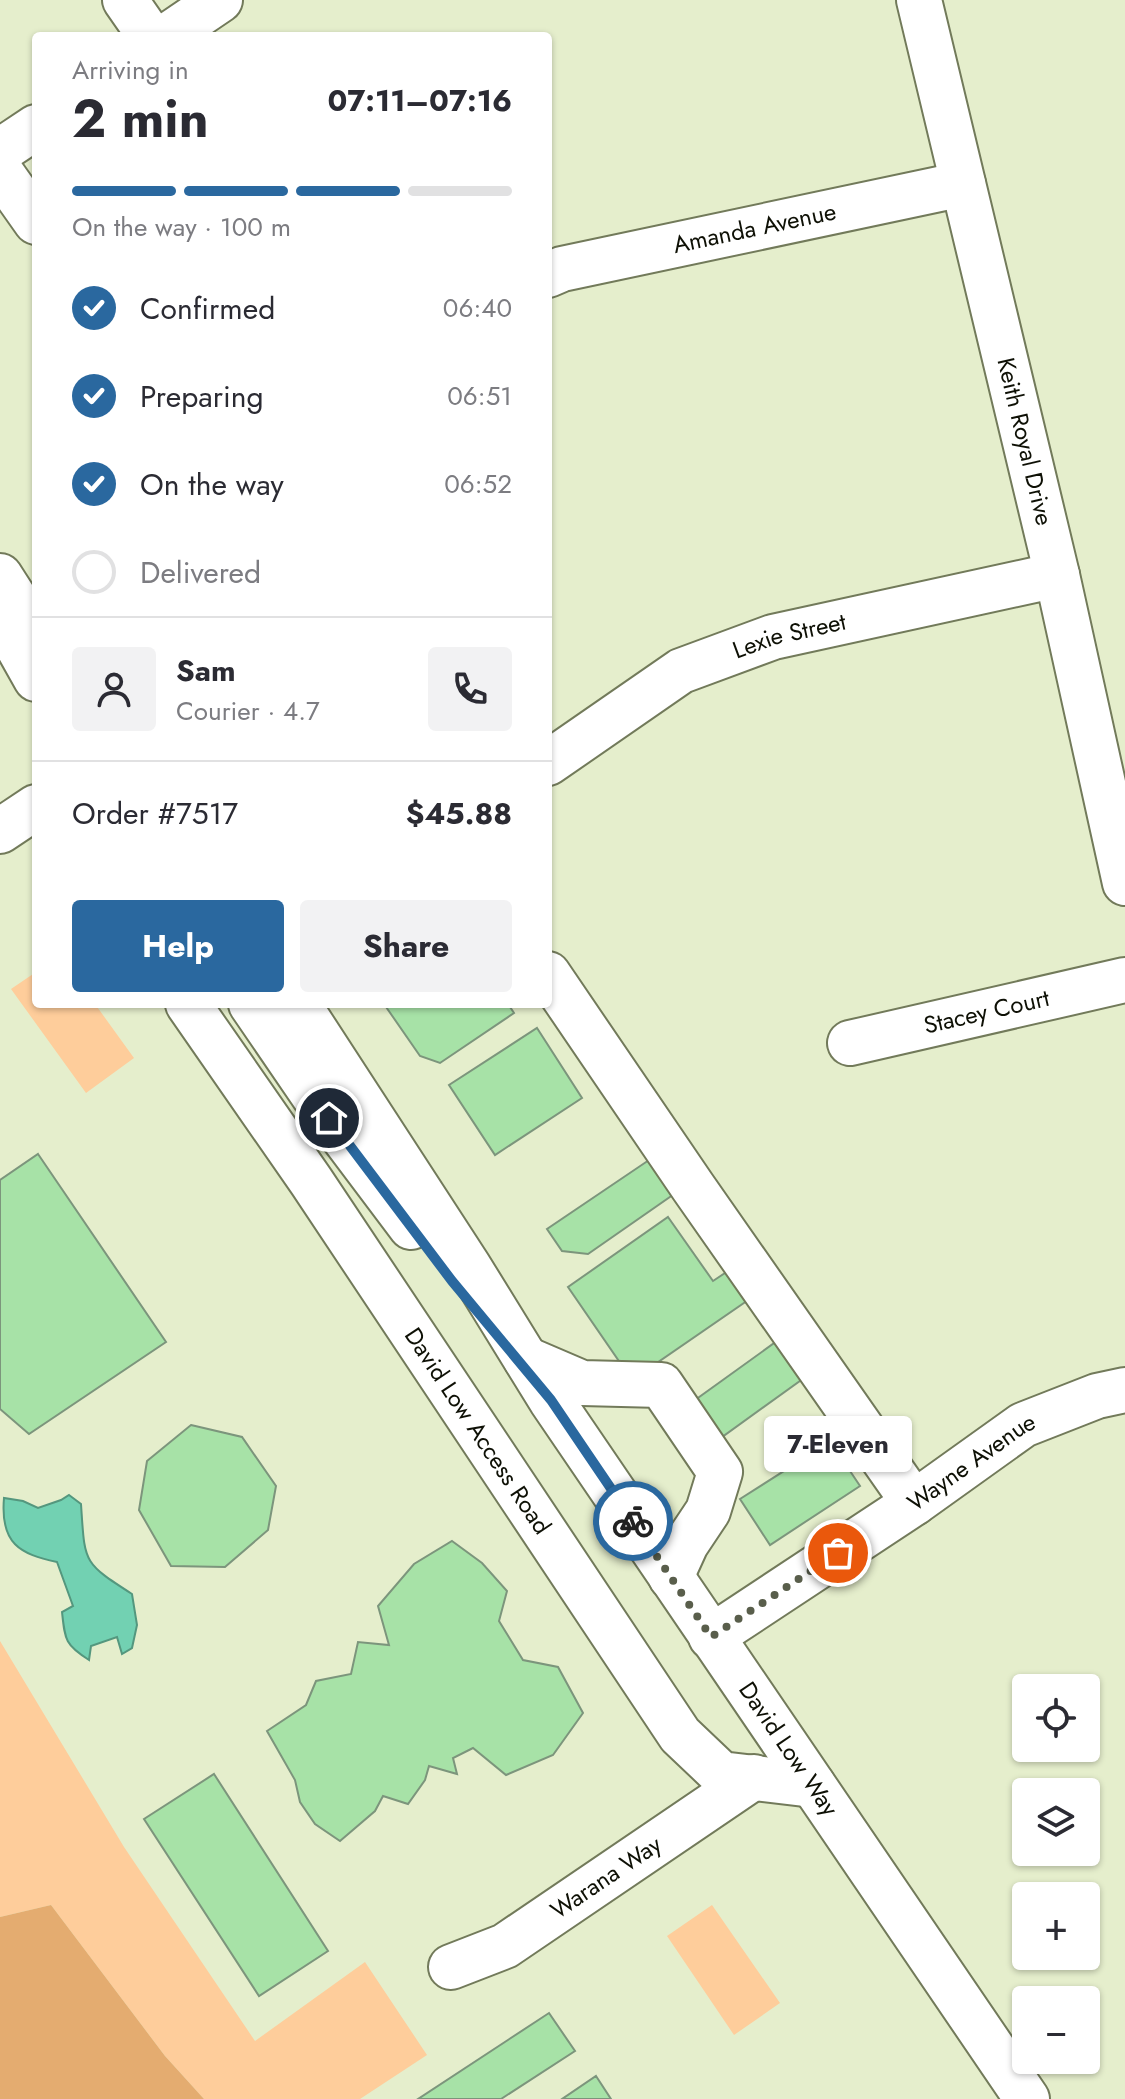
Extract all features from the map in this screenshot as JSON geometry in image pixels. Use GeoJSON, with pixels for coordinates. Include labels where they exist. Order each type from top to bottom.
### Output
{"type":"FeatureCollection","features":[{"type":"Feature","properties":{"kind":"street"},"geometry":{"type":"LineString","coordinates":[[125,0],[147,32]]}},
{"type":"Feature","properties":{"kind":"street"},"geometry":{"type":"LineString","coordinates":[[173,32],[220,0]]}},
{"type":"Feature","properties":{"kind":"street","name":"Keith Royal Drive"},"geometry":{"type":"LineString","coordinates":[[919,0],[1057,575],[1125,883]]}},
{"type":"Feature","properties":{"kind":"street"},"geometry":{"type":"LineString","coordinates":[[0,151],[32,130]]}},
{"type":"Feature","properties":{"kind":"street"},"geometry":{"type":"LineString","coordinates":[[0,171],[32,216]]}},
{"type":"Feature","properties":{"kind":"street","name":"Amanda Avenue"},"geometry":{"type":"LineString","coordinates":[[552,273],[963,184]]}},
{"type":"Feature","properties":{"kind":"street","name":"Lexie Street"},"geometry":{"type":"LineString","coordinates":[[552,760],[681,671],[773,637],[1057,575]]}},
{"type":"Feature","properties":{"kind":"street"},"geometry":{"type":"LineString","coordinates":[[0,576],[32,626]]}},
{"type":"Feature","properties":{"kind":"street"},"geometry":{"type":"LineString","coordinates":[[0,615],[32,672]]}},
{"type":"Feature","properties":{"kind":"street"},"geometry":{"type":"LineString","coordinates":[[0,831],[32,810]]}},
{"type":"Feature","properties":{"kind":"street"},"geometry":{"type":"LineString","coordinates":[[552,980],[914,1503]]}},
{"type":"Feature","properties":{"kind":"street","name":"Stacey Court"},"geometry":{"type":"LineString","coordinates":[[850,1043],[1125,980]]}},
{"type":"Feature","properties":{"kind":"street","name":"David Low Access Road"},"geometry":{"type":"LineString","coordinates":[[191,1008],[320,1194],[680,1735],[721,1774],[813,1785]]}},
{"type":"Feature","properties":{"kind":"street","name":"David Low Way"},"geometry":{"type":"LineString","coordinates":[[254,1008],[329,1118],[452,1281],[551,1400]]}},
{"type":"Feature","properties":{"kind":"street","name":"David Low Way"},"geometry":{"type":"LineString","coordinates":[[301,1008],[469,1267],[551,1400],[1027,2099]]}},
{"type":"Feature","properties":{"kind":"street"},"geometry":{"type":"LineString","coordinates":[[526,1359],[582,1383],[661,1385],[720,1472],[708,1511],[686,1544],[671,1577]]}},
{"type":"Feature","properties":{"kind":"street","name":"Wayne Avenue"},"geometry":{"type":"LineString","coordinates":[[711,1637],[914,1503],[1023,1425],[1097,1396],[1125,1390]]}},
{"type":"Feature","properties":{"kind":"street","name":"Warana Way"},"geometry":{"type":"LineString","coordinates":[[451,1967],[505,1946],[754,1777]]}},
{"type":"Feature","properties":{"kind":"shaded area"},"geometry":{"type":"Polygon","coordinates":[[[32,975],[32,1008],[98,1008],[134,1058],[86,1093],[11,989],[32,975]]]}},
{"type":"Feature","properties":{"kind":"shaded area"},"geometry":{"type":"Polygon","coordinates":[[[69,1495],[81,1504],[89,1559],[104,1575],[132,1594],[137,1625],[132,1648],[122,1654],[117,1637],[91,1646],[89,1660],[71,1646],[62,1612],[73,1606],[57,1562],[23,1550],[9,1536],[5,1526],[4,1498],[23,1501],[38,1508],[69,1495]]]}},
{"type":"Feature","properties":{"kind":"shaded area"},"geometry":{"type":"Polygon","coordinates":[[[0,1641],[124,1847],[255,2041],[365,1962],[427,2055],[360,2099],[204,2099],[165,2056],[51,1905],[0,1917],[0,1641]]]}},
{"type":"Feature","properties":{"kind":"shaded area"},"geometry":{"type":"Polygon","coordinates":[[[51,1905],[165,2056],[204,2099],[0,2099],[0,1917],[51,1905]]]}},
{"type":"Feature","properties":{"kind":"shaded area"},"geometry":{"type":"Polygon","coordinates":[[[712,1905],[780,2003],[734,2035],[667,1936],[712,1905]]]}},
{"type":"Feature","properties":{"kind":"building"},"geometry":{"type":"Polygon","coordinates":[[[387,1008],[511,1008],[514,1013],[440,1063],[420,1056],[387,1008]]]}},
{"type":"Feature","properties":{"kind":"building"},"geometry":{"type":"Polygon","coordinates":[[[537,1028],[582,1098],[495,1155],[449,1085],[537,1028]]]}},
{"type":"Feature","properties":{"kind":"building"},"geometry":{"type":"Polygon","coordinates":[[[38,1154],[166,1342],[29,1434],[0,1409],[0,1180],[38,1154]]]}},
{"type":"Feature","properties":{"kind":"building"},"geometry":{"type":"Polygon","coordinates":[[[652,1158],[677,1192],[588,1254],[562,1251],[547,1229],[652,1158]]]}},
{"type":"Feature","properties":{"kind":"building"},"geometry":{"type":"Polygon","coordinates":[[[668,1217],[713,1281],[734,1267],[754,1296],[632,1380],[568,1287],[668,1217]]]}},
{"type":"Feature","properties":{"kind":"building"},"geometry":{"type":"Polygon","coordinates":[[[777,1341],[804,1378],[711,1445],[684,1408],[777,1341]]]}},
{"type":"Feature","properties":{"kind":"building"},"geometry":{"type":"Polygon","coordinates":[[[191,1425],[242,1437],[276,1486],[268,1530],[225,1567],[171,1566],[139,1510],[147,1461],[191,1425]]]}},
{"type":"Feature","properties":{"kind":"building"},"geometry":{"type":"Polygon","coordinates":[[[814,1452],[823,1466],[840,1456],[860,1486],[770,1545],[740,1499],[814,1452]]]}},
{"type":"Feature","properties":{"kind":"building"},"geometry":{"type":"Polygon","coordinates":[[[452,1541],[482,1563],[507,1591],[499,1621],[523,1660],[558,1667],[583,1713],[553,1755],[506,1775],[473,1748],[453,1758],[457,1774],[429,1766],[425,1780],[408,1804],[383,1796],[375,1811],[340,1841],[315,1824],[300,1802],[295,1780],[267,1731],[306,1705],[316,1681],[351,1674],[358,1642],[389,1645],[378,1606],[414,1564],[452,1541]]]}},
{"type":"Feature","properties":{"kind":"building"},"geometry":{"type":"Polygon","coordinates":[[[214,1774],[328,1951],[259,1996],[144,1819],[214,1774]]]}},
{"type":"Feature","properties":{"kind":"building"},"geometry":{"type":"Polygon","coordinates":[[[549,2013],[575,2051],[501,2099],[418,2099],[549,2013]]]}},
{"type":"Feature","properties":{"kind":"building"},"geometry":{"type":"Polygon","coordinates":[[[596,2076],[611,2099],[562,2099],[596,2076]]]}},
{"type":"Feature","properties":{"kind":"way so far"},"geometry":{"type":"LineString","coordinates":[[633,1521],[711,1637],[838,1553]]}},
{"type":"Feature","properties":{"kind":"place","name":"7-Eleven"},"geometry":{"type":"Point","coordinates":[838,1553]}},
{"type":"Feature","properties":{"kind":"route"},"geometry":{"type":"LineString","coordinates":[[329,1118],[452,1281],[551,1400],[633,1521]]}}]}
